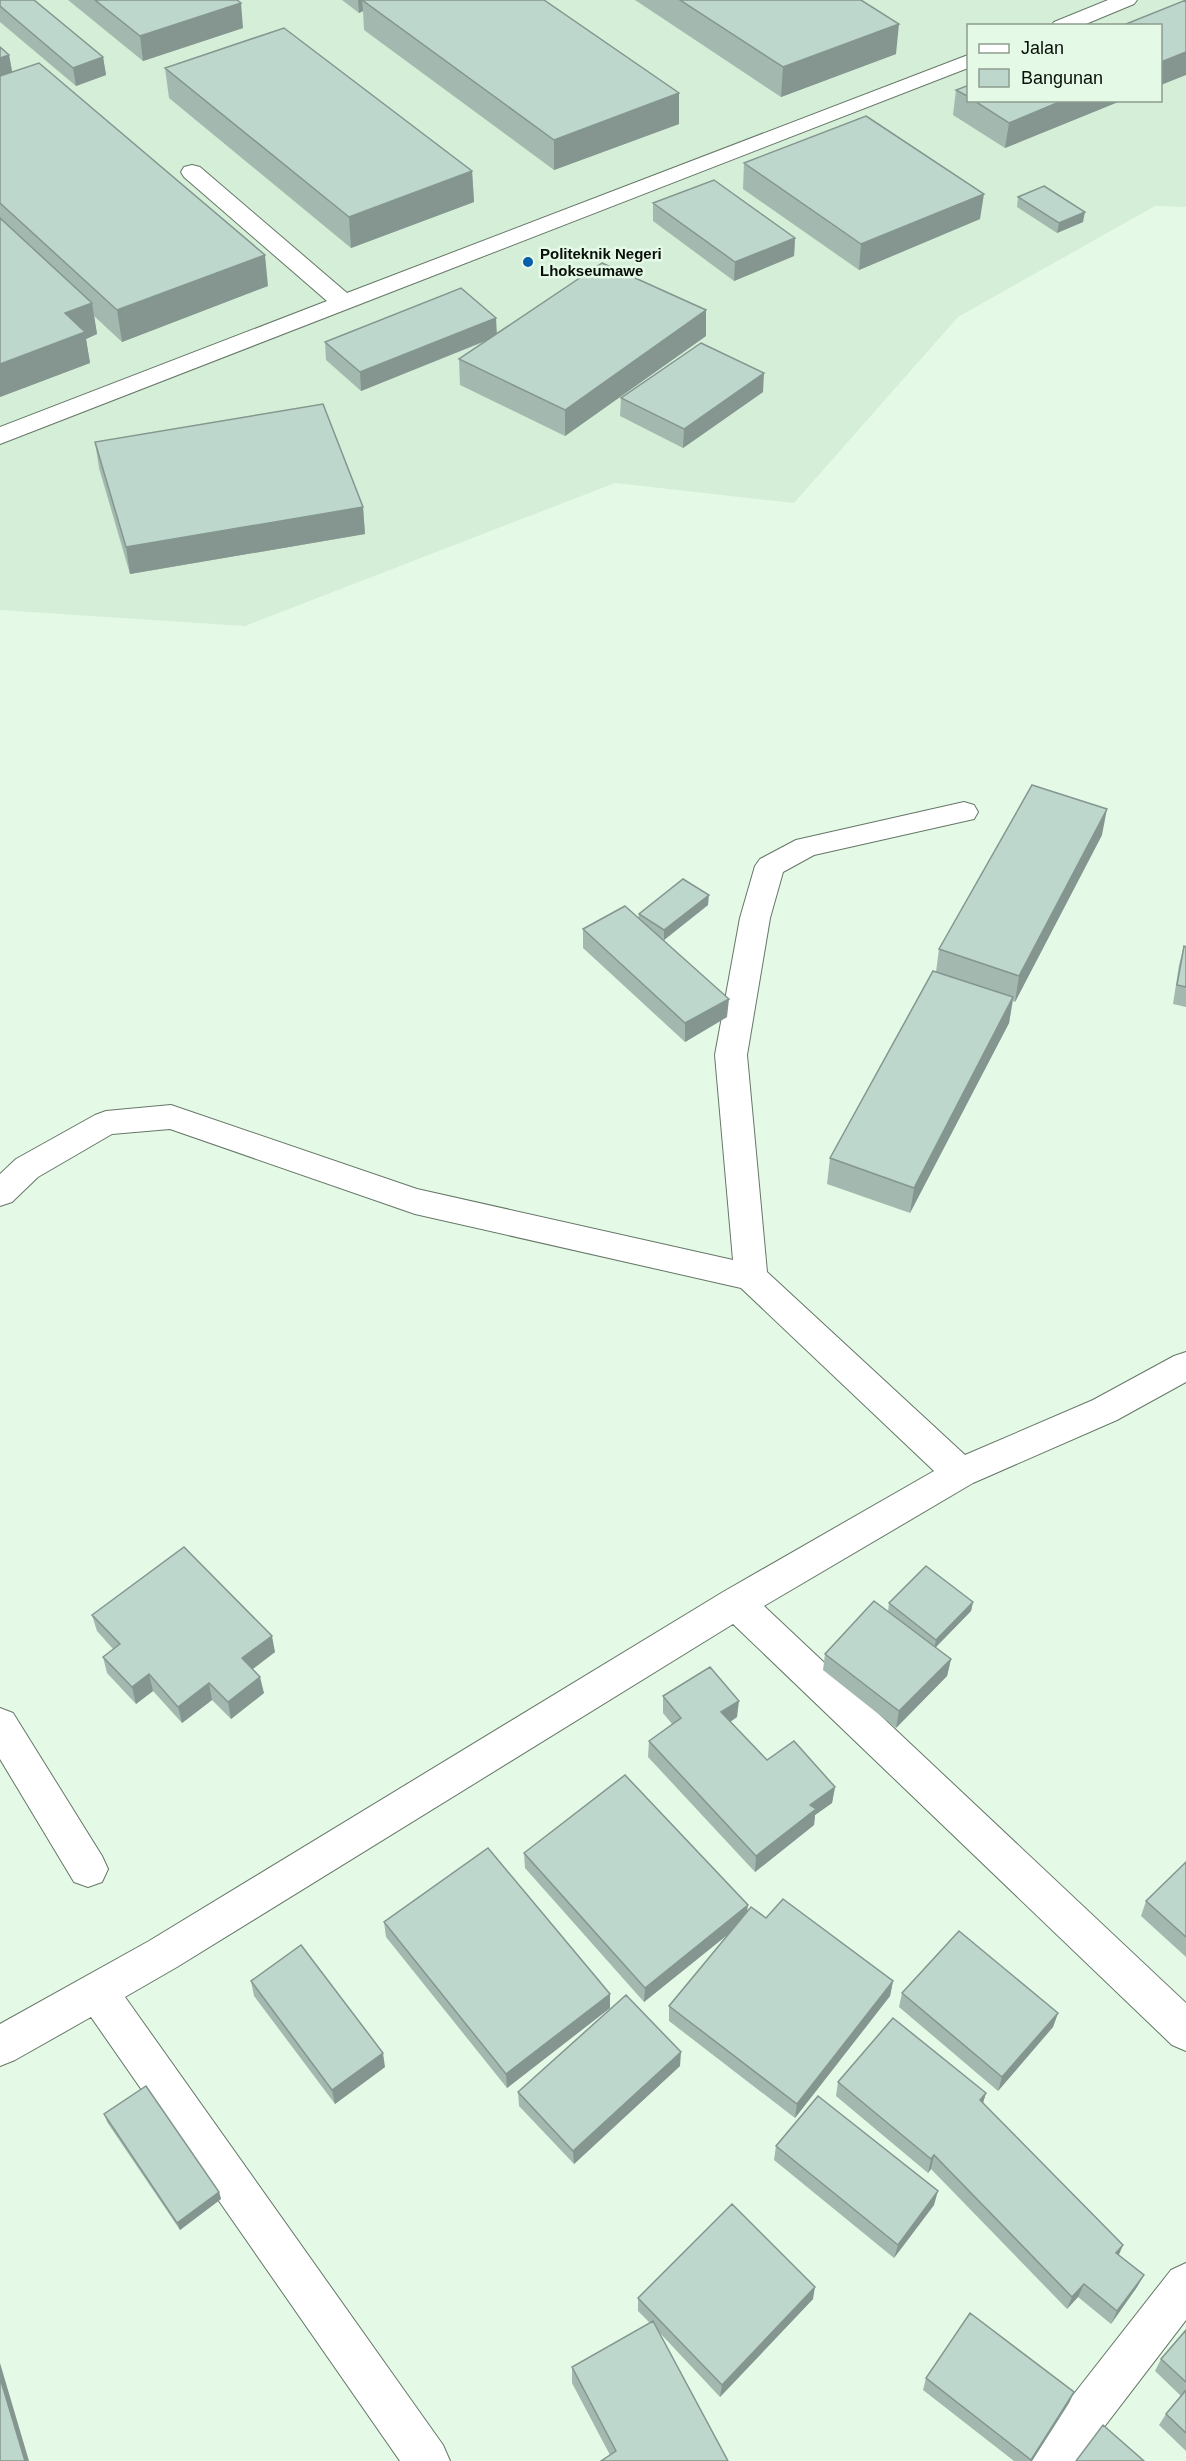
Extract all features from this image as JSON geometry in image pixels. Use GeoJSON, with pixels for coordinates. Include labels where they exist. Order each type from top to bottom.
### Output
{"type":"FeatureCollection","features":[{"type":"Feature","properties":{"kind":"street"},"geometry":{"type":"LineString","coordinates":[[1066,24],[1127,0]]}},
{"type":"Feature","properties":{"kind":"street"},"geometry":{"type":"LineString","coordinates":[[0,436],[967,62]]}},
{"type":"Feature","properties":{"kind":"street"},"geometry":{"type":"LineString","coordinates":[[192,172],[344,303]]}},
{"type":"Feature","properties":{"kind":"street"},"geometry":{"type":"LineString","coordinates":[[751,1277],[731,1055],[755,918],[770,866],[806,847],[964,812]]}},
{"type":"Feature","properties":{"kind":"street"},"geometry":{"type":"LineString","coordinates":[[0,1193],[27,1168],[106,1123],[171,1117],[415,1201],[751,1277],[960,1473]]}},
{"type":"Feature","properties":{"kind":"street"},"geometry":{"type":"LineString","coordinates":[[0,2046],[96,1990],[164,1954],[736,1603],[960,1473],[1105,1410],[1186,1366]]}},
{"type":"Feature","properties":{"kind":"street"},"geometry":{"type":"LineString","coordinates":[[736,1603],[1186,2031]]}},
{"type":"Feature","properties":{"kind":"street"},"geometry":{"type":"LineString","coordinates":[[0,1725],[88,1869]]}},
{"type":"Feature","properties":{"kind":"street"},"geometry":{"type":"LineString","coordinates":[[96,1990],[427,2461]]}},
{"type":"Feature","properties":{"kind":"street"},"geometry":{"type":"LineString","coordinates":[[1050,2461],[1186,2285]]}},
{"type":"Feature","properties":{"kind":"shaded area","name":"Politeknik Negeri Lhokseumawe"},"geometry":{"type":"Polygon","coordinates":[[[0,0],[1186,0],[1186,207],[1155,206],[958,317],[794,503],[615,483],[245,626],[0,610],[0,0]]]}},
{"type":"Feature","properties":{"kind":"building"},"geometry":{"type":"Polygon","coordinates":[[[0,0],[34,0],[103,57],[73,68],[0,6],[0,0]]]}},
{"type":"Feature","properties":{"kind":"building"},"geometry":{"type":"Polygon","coordinates":[[[95,0],[237,0],[241,3],[140,36],[95,0]]]}},
{"type":"Feature","properties":{"kind":"building"},"geometry":{"type":"Polygon","coordinates":[[[362,0],[544,0],[679,93],[554,140],[362,0]]]}},
{"type":"Feature","properties":{"kind":"building"},"geometry":{"type":"Polygon","coordinates":[[[680,0],[861,0],[899,24],[783,67],[680,0]]]}},
{"type":"Feature","properties":{"kind":"building"},"geometry":{"type":"Polygon","coordinates":[[[1186,0],[1186,52],[1162,62],[1162,24],[1126,24],[1186,0]]]}},
{"type":"Feature","properties":{"kind":"building"},"geometry":{"type":"Polygon","coordinates":[[[284,28],[472,171],[349,217],[165,68],[284,28]]]}},
{"type":"Feature","properties":{"kind":"building"},"geometry":{"type":"Polygon","coordinates":[[[0,47],[9,55],[0,58],[0,47]]]}},
{"type":"Feature","properties":{"kind":"building"},"geometry":{"type":"Polygon","coordinates":[[[39,63],[265,255],[117,310],[0,203],[0,76],[39,63]]]}},
{"type":"Feature","properties":{"kind":"building"},"geometry":{"type":"Polygon","coordinates":[[[967,86],[967,96],[956,90],[967,86]]]}},
{"type":"Feature","properties":{"kind":"building"},"geometry":{"type":"Polygon","coordinates":[[[976,102],[1059,102],[1009,123],[976,102]]]}},
{"type":"Feature","properties":{"kind":"building"},"geometry":{"type":"Polygon","coordinates":[[[866,116],[984,194],[861,244],[744,163],[866,116]]]}},
{"type":"Feature","properties":{"kind":"building"},"geometry":{"type":"Polygon","coordinates":[[[714,180],[795,238],[735,262],[653,203],[714,180]]]}},
{"type":"Feature","properties":{"kind":"building"},"geometry":{"type":"Polygon","coordinates":[[[1044,186],[1085,212],[1059,223],[1018,197],[1044,186]]]}},
{"type":"Feature","properties":{"kind":"building"},"geometry":{"type":"Polygon","coordinates":[[[0,218],[92,303],[65,313],[85,332],[0,364],[0,218]]]}},
{"type":"Feature","properties":{"kind":"building"},"geometry":{"type":"Polygon","coordinates":[[[602,263],[706,310],[565,410],[459,359],[602,263]]]}},
{"type":"Feature","properties":{"kind":"building"},"geometry":{"type":"Polygon","coordinates":[[[461,288],[496,318],[360,372],[325,342],[461,288]]]}},
{"type":"Feature","properties":{"kind":"building"},"geometry":{"type":"Polygon","coordinates":[[[701,343],[764,373],[684,429],[621,398],[701,343]]]}},
{"type":"Feature","properties":{"kind":"building"},"geometry":{"type":"Polygon","coordinates":[[[323,404],[363,507],[126,547],[95,442],[323,404]]]}},
{"type":"Feature","properties":{"kind":"building"},"geometry":{"type":"Polygon","coordinates":[[[1032,785],[1107,809],[1019,976],[939,949],[1032,785]]]}},
{"type":"Feature","properties":{"kind":"building"},"geometry":{"type":"Polygon","coordinates":[[[683,879],[709,895],[664,930],[639,914],[683,879]]]}},
{"type":"Feature","properties":{"kind":"building"},"geometry":{"type":"Polygon","coordinates":[[[625,906],[729,999],[685,1023],[583,929],[625,906]]]}},
{"type":"Feature","properties":{"kind":"building"},"geometry":{"type":"Polygon","coordinates":[[[1184,946],[1186,947],[1186,987],[1177,985],[1184,946]]]}},
{"type":"Feature","properties":{"kind":"building"},"geometry":{"type":"Polygon","coordinates":[[[933,971],[1013,997],[914,1188],[830,1158],[933,971]]]}},
{"type":"Feature","properties":{"kind":"building"},"geometry":{"type":"Polygon","coordinates":[[[184,1547],[272,1636],[242,1658],[260,1677],[228,1702],[209,1683],[178,1707],[149,1674],[132,1687],[103,1657],[120,1644],[92,1615],[184,1547]]]}},
{"type":"Feature","properties":{"kind":"building"},"geometry":{"type":"Polygon","coordinates":[[[926,1566],[973,1602],[936,1640],[889,1603],[926,1566]]]}},
{"type":"Feature","properties":{"kind":"building"},"geometry":{"type":"Polygon","coordinates":[[[874,1601],[951,1659],[899,1711],[825,1654],[874,1601]]]}},
{"type":"Feature","properties":{"kind":"building"},"geometry":{"type":"Polygon","coordinates":[[[710,1667],[739,1701],[721,1712],[767,1760],[794,1741],[835,1787],[810,1805],[816,1809],[756,1856],[649,1741],[681,1718],[663,1696],[710,1667]]]}},
{"type":"Feature","properties":{"kind":"building"},"geometry":{"type":"Polygon","coordinates":[[[625,1775],[748,1905],[645,1988],[524,1853],[625,1775]]]}},
{"type":"Feature","properties":{"kind":"building"},"geometry":{"type":"Polygon","coordinates":[[[488,1848],[610,1994],[506,2074],[384,1922],[488,1848]]]}},
{"type":"Feature","properties":{"kind":"building"},"geometry":{"type":"Polygon","coordinates":[[[1186,1862],[1186,1937],[1146,1901],[1186,1862]]]}},
{"type":"Feature","properties":{"kind":"building"},"geometry":{"type":"Polygon","coordinates":[[[783,1899],[893,1981],[797,2104],[669,2006],[751,1907],[766,1918],[783,1899]]]}},
{"type":"Feature","properties":{"kind":"building"},"geometry":{"type":"Polygon","coordinates":[[[959,1931],[1058,2013],[1002,2077],[902,1993],[959,1931]]]}},
{"type":"Feature","properties":{"kind":"building"},"geometry":{"type":"Polygon","coordinates":[[[301,1945],[383,2053],[332,2090],[251,1981],[301,1945]]]}},
{"type":"Feature","properties":{"kind":"building"},"geometry":{"type":"Polygon","coordinates":[[[626,1995],[681,2052],[573,2151],[518,2092],[626,1995]]]}},
{"type":"Feature","properties":{"kind":"building"},"geometry":{"type":"Polygon","coordinates":[[[893,2018],[986,2093],[980,2100],[1123,2245],[1116,2253],[1144,2275],[1117,2311],[1084,2284],[1072,2297],[934,2155],[931,2159],[838,2082],[893,2018]]]}},
{"type":"Feature","properties":{"kind":"building"},"geometry":{"type":"Polygon","coordinates":[[[146,2086],[219,2192],[177,2223],[104,2114],[146,2086]]]}},
{"type":"Feature","properties":{"kind":"building"},"geometry":{"type":"Polygon","coordinates":[[[818,2096],[938,2191],[898,2245],[776,2146],[818,2096]]]}},
{"type":"Feature","properties":{"kind":"building"},"geometry":{"type":"Polygon","coordinates":[[[732,2204],[815,2287],[722,2385],[638,2298],[732,2204]]]}},
{"type":"Feature","properties":{"kind":"building"},"geometry":{"type":"Polygon","coordinates":[[[970,2313],[1074,2392],[1031,2460],[926,2378],[970,2313]]]}},
{"type":"Feature","properties":{"kind":"building"},"geometry":{"type":"Polygon","coordinates":[[[653,2321],[728,2461],[601,2461],[616,2451],[572,2367],[653,2321]]]}},
{"type":"Feature","properties":{"kind":"building"},"geometry":{"type":"Polygon","coordinates":[[[1186,2330],[1186,2382],[1161,2359],[1186,2330]]]}},
{"type":"Feature","properties":{"kind":"building"},"geometry":{"type":"Polygon","coordinates":[[[0,2378],[25,2461],[0,2461],[0,2378]]]}},
{"type":"Feature","properties":{"kind":"building"},"geometry":{"type":"Polygon","coordinates":[[[1186,2390],[1186,2433],[1166,2414],[1186,2390]]]}},
{"type":"Feature","properties":{"kind":"building"},"geometry":{"type":"Polygon","coordinates":[[[1103,2425],[1144,2461],[1076,2461],[1103,2425]]]}},
{"type":"Feature","properties":{"kind":"place","name":"Politeknik Negeri Lhokseumawe"},"geometry":{"type":"Point","coordinates":[528,262]}}]}
